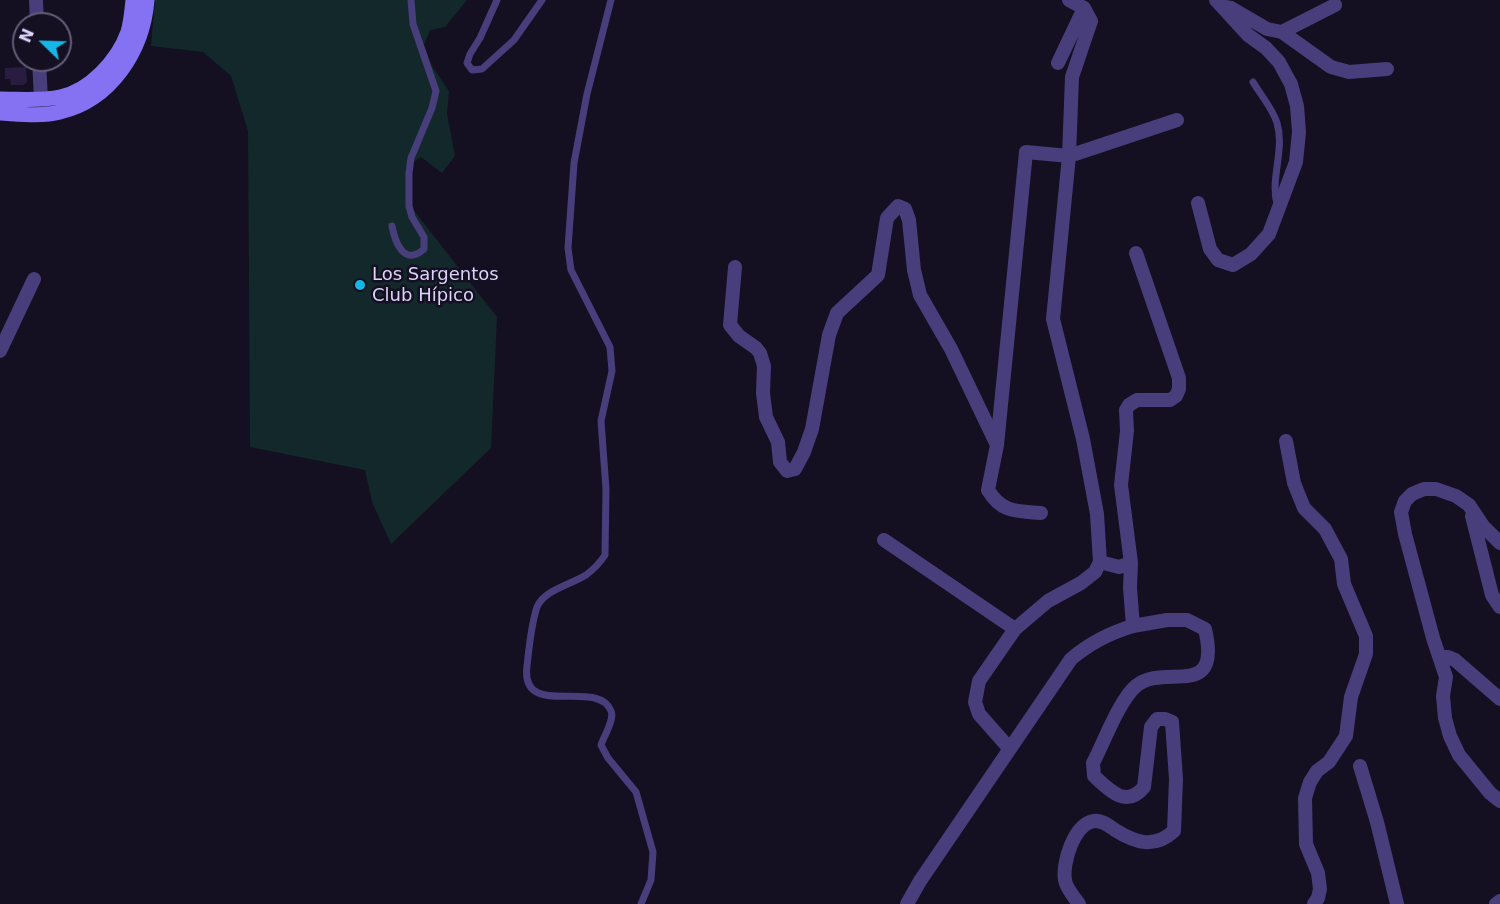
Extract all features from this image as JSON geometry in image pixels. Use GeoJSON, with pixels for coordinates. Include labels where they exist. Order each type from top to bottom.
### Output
{"type":"FeatureCollection","features":[{"type":"Feature","properties":{"kind":"main road"},"geometry":{"type":"LineString","coordinates":[[0,113],[41,106],[93,80],[118,52],[128,32],[133,0]]}},
{"type":"Feature","properties":{"kind":"main road"},"geometry":{"type":"LineString","coordinates":[[0,99],[41,106],[58,113],[96,98],[123,69],[136,47],[143,27],[147,0]]}},
{"type":"Feature","properties":{"kind":"street"},"geometry":{"type":"LineString","coordinates":[[1010,748],[979,714],[975,702],[979,681],[1015,629],[1048,600],[1081,583],[1095,572],[1100,562],[1097,514],[1083,439],[1053,319],[1069,156],[1072,76],[1091,21],[1084,8],[1069,0]]}},
{"type":"Feature","properties":{"kind":"street"},"geometry":{"type":"LineString","coordinates":[[1220,4],[1267,29],[1282,32],[1331,67],[1349,72],[1387,69]]}},
{"type":"Feature","properties":{"kind":"street"},"geometry":{"type":"LineString","coordinates":[[1198,203],[1209,249],[1218,260],[1233,265],[1251,254],[1269,234],[1296,162],[1299,132],[1297,106],[1291,84],[1279,62],[1266,48],[1248,35],[1220,4]]}},
{"type":"Feature","properties":{"kind":"street"},"geometry":{"type":"LineString","coordinates":[[1282,32],[1335,5]]}},
{"type":"Feature","properties":{"kind":"street"},"geometry":{"type":"LineString","coordinates":[[1058,63],[1084,8]]}},
{"type":"Feature","properties":{"kind":"street"},"geometry":{"type":"LineString","coordinates":[[40,72],[41,106]]}},
{"type":"Feature","properties":{"kind":"street"},"geometry":{"type":"LineString","coordinates":[[1041,513],[1010,510],[995,502],[988,490],[997,445],[1026,152],[1069,156],[1177,120]]}},
{"type":"Feature","properties":{"kind":"street"},"geometry":{"type":"LineString","coordinates":[[735,267],[730,326],[759,352],[764,366],[763,393],[766,417],[778,442],[780,462],[786,471],[795,469],[812,429],[829,335],[837,313],[878,275],[886,218],[898,206],[905,209],[909,220],[914,270],[920,295],[951,350],[997,445]]}},
{"type":"Feature","properties":{"kind":"street"},"geometry":{"type":"LineString","coordinates":[[1133,626],[1131,563],[1121,485],[1127,431],[1126,410],[1137,400],[1170,400],[1176,396],[1179,389],[1179,378],[1136,253]]}},
{"type":"Feature","properties":{"kind":"street"},"geometry":{"type":"LineString","coordinates":[[0,351],[34,279]]}},
{"type":"Feature","properties":{"kind":"street"},"geometry":{"type":"LineString","coordinates":[[1286,441],[1294,483],[1304,508],[1325,530],[1341,559],[1344,584],[1366,636],[1366,654],[1351,698],[1346,735],[1329,762],[1317,771],[1310,782],[1305,798],[1306,844],[1317,873],[1320,889],[1314,904]]}},
{"type":"Feature","properties":{"kind":"street"},"geometry":{"type":"LineString","coordinates":[[1500,543],[1482,526],[1469,505],[1456,496],[1437,489],[1424,489],[1412,494],[1405,501],[1401,512],[1432,638],[1446,677],[1443,696],[1445,718],[1450,736],[1459,755],[1490,793],[1500,801]]}},
{"type":"Feature","properties":{"kind":"street"},"geometry":{"type":"LineString","coordinates":[[1469,505],[1492,594],[1500,607]]}},
{"type":"Feature","properties":{"kind":"street"},"geometry":{"type":"LineString","coordinates":[[884,540],[1015,629]]}},
{"type":"Feature","properties":{"kind":"street"},"geometry":{"type":"LineString","coordinates":[[1100,562],[1119,567],[1131,563]]}},
{"type":"Feature","properties":{"kind":"street"},"geometry":{"type":"LineString","coordinates":[[907,904],[920,881],[1071,659],[1089,644],[1113,632],[1167,620],[1187,620],[1205,629],[1210,650],[1203,669],[1193,676],[1149,679],[1137,685],[1128,695],[1093,763],[1094,776],[1113,793],[1130,797],[1139,794],[1144,787],[1151,727],[1157,719],[1172,722],[1176,779],[1174,831],[1165,839],[1151,844],[1126,837],[1103,822],[1092,821],[1085,826],[1075,837],[1064,869],[1065,883],[1079,904]]}},
{"type":"Feature","properties":{"kind":"street"},"geometry":{"type":"LineString","coordinates":[[1440,657],[1455,660],[1500,699]]}},
{"type":"Feature","properties":{"kind":"street"},"geometry":{"type":"LineString","coordinates":[[1360,766],[1377,822],[1397,904]]}},
{"type":"Feature","properties":{"kind":"street"},"geometry":{"type":"LineString","coordinates":[[1496,904],[1500,901]]}},
{"type":"Feature","properties":{"kind":"lane"},"geometry":{"type":"LineString","coordinates":[[392,226],[394,241],[404,253],[418,254],[424,249],[424,237],[410,212],[409,173],[411,158],[432,108],[436,91],[413,24],[411,0]]}},
{"type":"Feature","properties":{"kind":"lane"},"geometry":{"type":"LineString","coordinates":[[497,0],[470,54],[467,63],[472,70],[482,69],[514,40],[542,0]]}},
{"type":"Feature","properties":{"kind":"lane"},"geometry":{"type":"LineString","coordinates":[[611,0],[586,94],[574,163],[568,248],[571,270],[610,347],[612,370],[600,421],[606,489],[604,555],[599,564],[586,575],[547,596],[538,606],[526,669],[529,683],[545,697],[565,695],[592,698],[605,703],[611,711],[612,718],[601,745],[608,758],[636,792],[653,852],[651,880],[640,904]]}},
{"type":"Feature","properties":{"kind":"lane"},"geometry":{"type":"LineString","coordinates":[[1253,82],[1277,122],[1280,141],[1274,191],[1278,209]]}},
{"type":"Feature","properties":{"kind":"green space","name":"Los Sargentos Club Hípico"},"geometry":{"type":"Polygon","coordinates":[[[155,0],[467,0],[445,27],[430,30],[424,45],[432,66],[449,91],[447,114],[455,156],[442,173],[421,157],[412,163],[412,208],[497,317],[491,448],[391,544],[372,502],[365,470],[250,447],[248,131],[231,76],[203,52],[151,46],[155,0]]]}},
{"type":"Feature","properties":{"kind":"building"},"geometry":{"type":"Polygon","coordinates":[[[5,68],[12,68],[12,72],[26,72],[27,82],[23,85],[11,85],[10,79],[5,79],[5,68]]]}},
{"type":"Feature","properties":{"kind":"place","name":"Los Sargentos Club Hípico"},"geometry":{"type":"Point","coordinates":[360,285]}}]}
